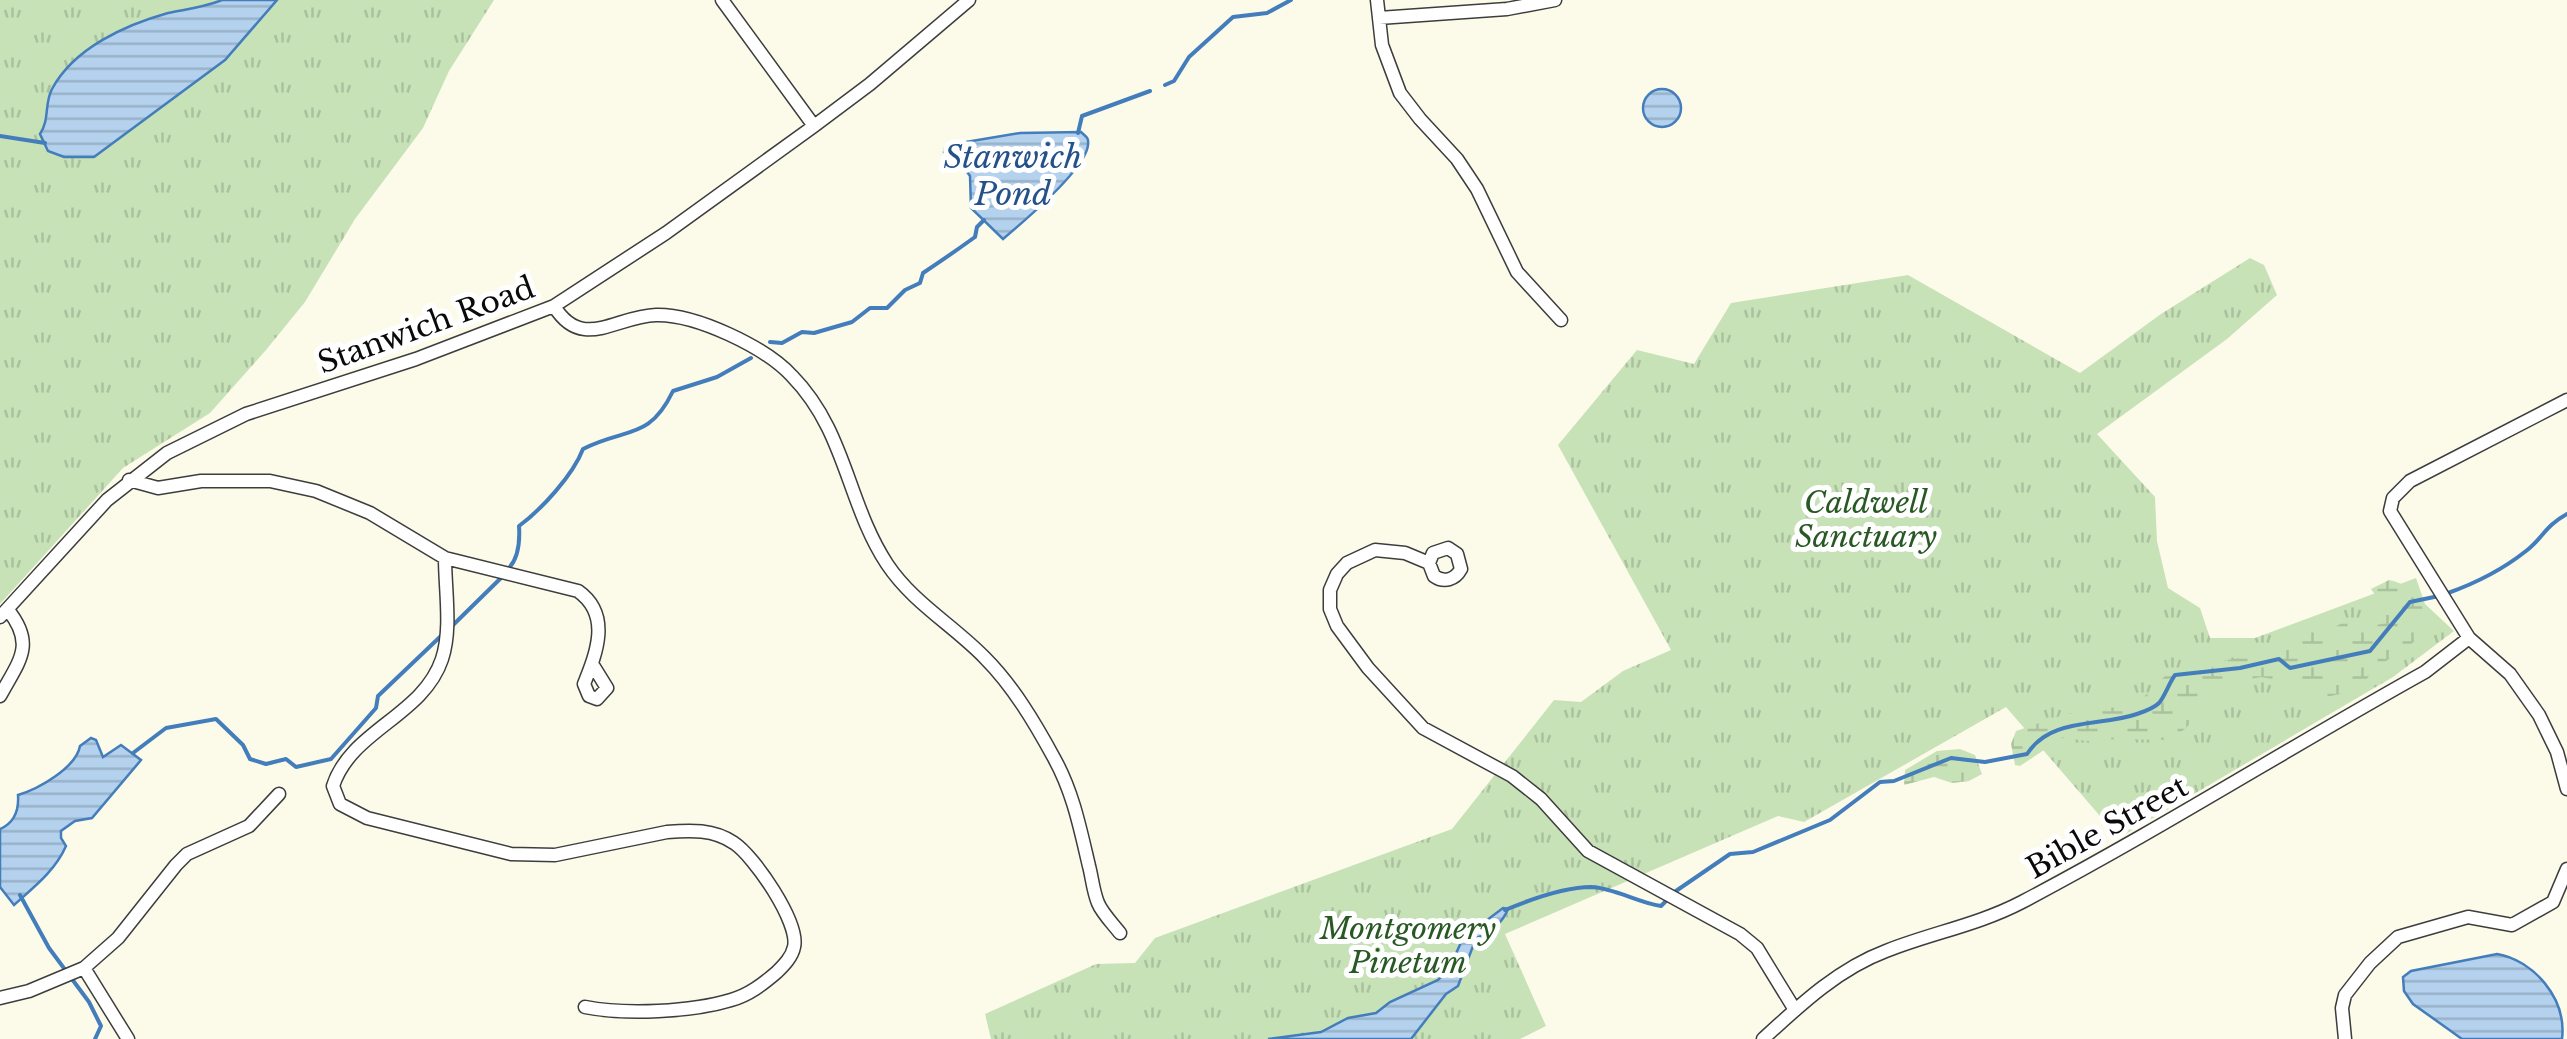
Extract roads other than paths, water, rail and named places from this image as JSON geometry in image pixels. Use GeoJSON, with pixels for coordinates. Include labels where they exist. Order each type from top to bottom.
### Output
{"type":"FeatureCollection","features":[{"type":"Feature","properties":{"kind":"street"},"geometry":{"type":"LineString","coordinates":[[722,0],[814,126]]}},
{"type":"Feature","properties":{"kind":"street","name":"Stanwich Road"},"geometry":{"type":"LineString","coordinates":[[4,613],[92,515],[129,480],[166,453],[237,418],[416,359],[554,306],[636,254],[814,126],[968,0]]}},
{"type":"Feature","properties":{"kind":"street"},"geometry":{"type":"LineString","coordinates":[[1378,0],[1382,45],[1400,93],[1457,158],[1477,189],[1517,272],[1561,320]]}},
{"type":"Feature","properties":{"kind":"street"},"geometry":{"type":"LineString","coordinates":[[1379,18],[1507,9],[1554,0]]}},
{"type":"Feature","properties":{"kind":"street"},"geometry":{"type":"LineString","coordinates":[[554,306],[562,320],[575,328],[604,328],[654,315],[695,322],[770,357],[806,390],[830,429],[884,559],[901,585],[986,658],[1008,684],[1054,758],[1074,802],[1098,905],[1120,933]]}},
{"type":"Feature","properties":{"kind":"street"},"geometry":{"type":"LineString","coordinates":[[2567,400],[2410,481],[2393,498],[2390,511],[2469,638],[2510,674],[2539,716],[2567,789]]}},
{"type":"Feature","properties":{"kind":"street"},"geometry":{"type":"LineString","coordinates":[[129,480],[158,488],[202,481],[270,482],[316,490],[370,513],[446,558],[566,586],[592,603],[599,632],[594,667]]}},
{"type":"Feature","properties":{"kind":"street"},"geometry":{"type":"LineString","coordinates":[[1429,563],[1405,553],[1375,550],[1347,563],[1336,574],[1330,590],[1330,609],[1342,635],[1368,668],[1423,728],[1512,776],[1542,799],[1588,852],[1740,934],[1756,948],[1795,1010]]}},
{"type":"Feature","properties":{"kind":"street"},"geometry":{"type":"LineString","coordinates":[[446,558],[442,658],[420,696],[355,749],[342,766],[332,786],[340,804],[367,818],[456,842],[536,856],[667,832],[717,834],[742,849],[783,907],[794,932],[796,944],[784,964],[763,984],[731,1000],[658,1010],[609,1012],[586,1007]]}},
{"type":"Feature","properties":{"kind":"street"},"geometry":{"type":"LineString","coordinates":[[0,696],[24,648],[21,626],[4,613]]}},
{"type":"Feature","properties":{"kind":"street","name":"Bible Street"},"geometry":{"type":"LineString","coordinates":[[1762,1039],[1840,975],[1877,954],[1994,916],[2151,834],[2316,732],[2425,672],[2469,638]]}},
{"type":"Feature","properties":{"kind":"street"},"geometry":{"type":"LineString","coordinates":[[0,998],[29,991],[84,968],[118,938],[188,854],[248,826],[280,794]]}},
{"type":"Feature","properties":{"kind":"street"},"geometry":{"type":"LineString","coordinates":[[2345,1039],[2345,994],[2398,937],[2468,917],[2512,926],[2553,902],[2567,869]]}},
{"type":"Feature","properties":{"kind":"street"},"geometry":{"type":"LineString","coordinates":[[84,968],[128,1039]]}},
{"type":"Feature","properties":{"kind":"water"},"geometry":{"type":"Polygon","coordinates":[[[222,0],[277,0],[225,60],[94,157],[64,157],[48,151],[40,134],[50,95],[73,62],[102,40],[135,24],[222,0]]]}},
{"type":"Feature","properties":{"kind":"water"},"geometry":{"type":"Polygon","coordinates":[[[1662,89],[1676,94],[1681,108],[1676,122],[1662,127],[1648,122],[1643,108],[1648,94],[1662,89]]]}},
{"type":"Feature","properties":{"kind":"water","name":"Stanwich Pond"},"geometry":{"type":"Polygon","coordinates":[[[1081,132],[1088,145],[1077,168],[1003,239],[971,208],[970,176],[944,152],[954,144],[1020,133],[1081,132]]]}},
{"type":"Feature","properties":{"kind":"water"},"geometry":{"type":"Polygon","coordinates":[[[91,738],[96,740],[103,757],[121,745],[141,760],[92,818],[75,821],[61,831],[66,846],[56,863],[14,905],[0,887],[0,829],[15,815],[18,795],[64,770],[80,746],[91,738]]]}},
{"type":"Feature","properties":{"kind":"water"},"geometry":{"type":"Polygon","coordinates":[[[1503,908],[1508,909],[1499,923],[1476,938],[1458,986],[1446,994],[1411,1039],[1268,1039],[1321,1032],[1348,1018],[1376,1013],[1390,1002],[1438,980],[1449,969],[1463,938],[1503,908]]]}},
{"type":"Feature","properties":{"kind":"water"},"geometry":{"type":"Polygon","coordinates":[[[2497,954],[2523,964],[2545,983],[2559,1009],[2562,1039],[2462,1039],[2413,1004],[2404,991],[2403,977],[2411,971],[2497,954]]]}},
{"type":"Feature","properties":{"kind":"waterway"},"geometry":{"type":"LineString","coordinates":[[1165,85],[1174,81],[1189,57],[1233,17],[1267,13],[1291,0]]}},
{"type":"Feature","properties":{"kind":"waterway"},"geometry":{"type":"LineString","coordinates":[[1078,133],[1082,116],[1150,91]]}},
{"type":"Feature","properties":{"kind":"waterway"},"geometry":{"type":"LineString","coordinates":[[0,136],[45,143]]}},
{"type":"Feature","properties":{"kind":"waterway"},"geometry":{"type":"LineString","coordinates":[[770,342],[782,343],[802,332],[814,333],[852,322],[870,308],[887,308],[905,290],[920,283],[923,273],[975,237],[984,220]]}},
{"type":"Feature","properties":{"kind":"waterway"},"geometry":{"type":"LineString","coordinates":[[509,568],[518,549],[519,526],[556,491],[583,449],[645,426],[673,391],[717,377],[751,358]]}},
{"type":"Feature","properties":{"kind":"waterway"},"geometry":{"type":"LineString","coordinates":[[2448,593],[2508,564],[2567,514]]}},
{"type":"Feature","properties":{"kind":"waterway"},"geometry":{"type":"LineString","coordinates":[[450,628],[503,576]]}},
{"type":"Feature","properties":{"kind":"waterway"},"geometry":{"type":"LineString","coordinates":[[1673,893],[1730,854],[1753,852],[1830,820],[1880,782],[1894,781],[1951,758],[1985,762],[2027,754],[2049,734],[2123,718],[2157,705],[2175,675],[2279,659],[2290,668],[2370,651],[2410,602],[2439,596]]}},
{"type":"Feature","properties":{"kind":"waterway"},"geometry":{"type":"LineString","coordinates":[[133,753],[166,728],[216,719],[243,745],[250,759],[266,764],[286,759],[296,767],[331,759],[376,708],[378,696],[442,635]]}},
{"type":"Feature","properties":{"kind":"waterway"},"geometry":{"type":"LineString","coordinates":[[1505,910],[1547,895],[1591,887],[1661,906],[1667,900]]}},
{"type":"Feature","properties":{"kind":"waterway"},"geometry":{"type":"LineString","coordinates":[[20,895],[49,948],[89,1002],[101,1026],[95,1039]]}},
{"type":"Feature","properties":{"kind":"park label","name":"Caldwell Sanctuary"},"geometry":{"type":"Point","coordinates":[1866,519]}},
{"type":"Feature","properties":{"kind":"park label","name":"Montgomery Pinetum"},"geometry":{"type":"Point","coordinates":[1408,945]}}]}
